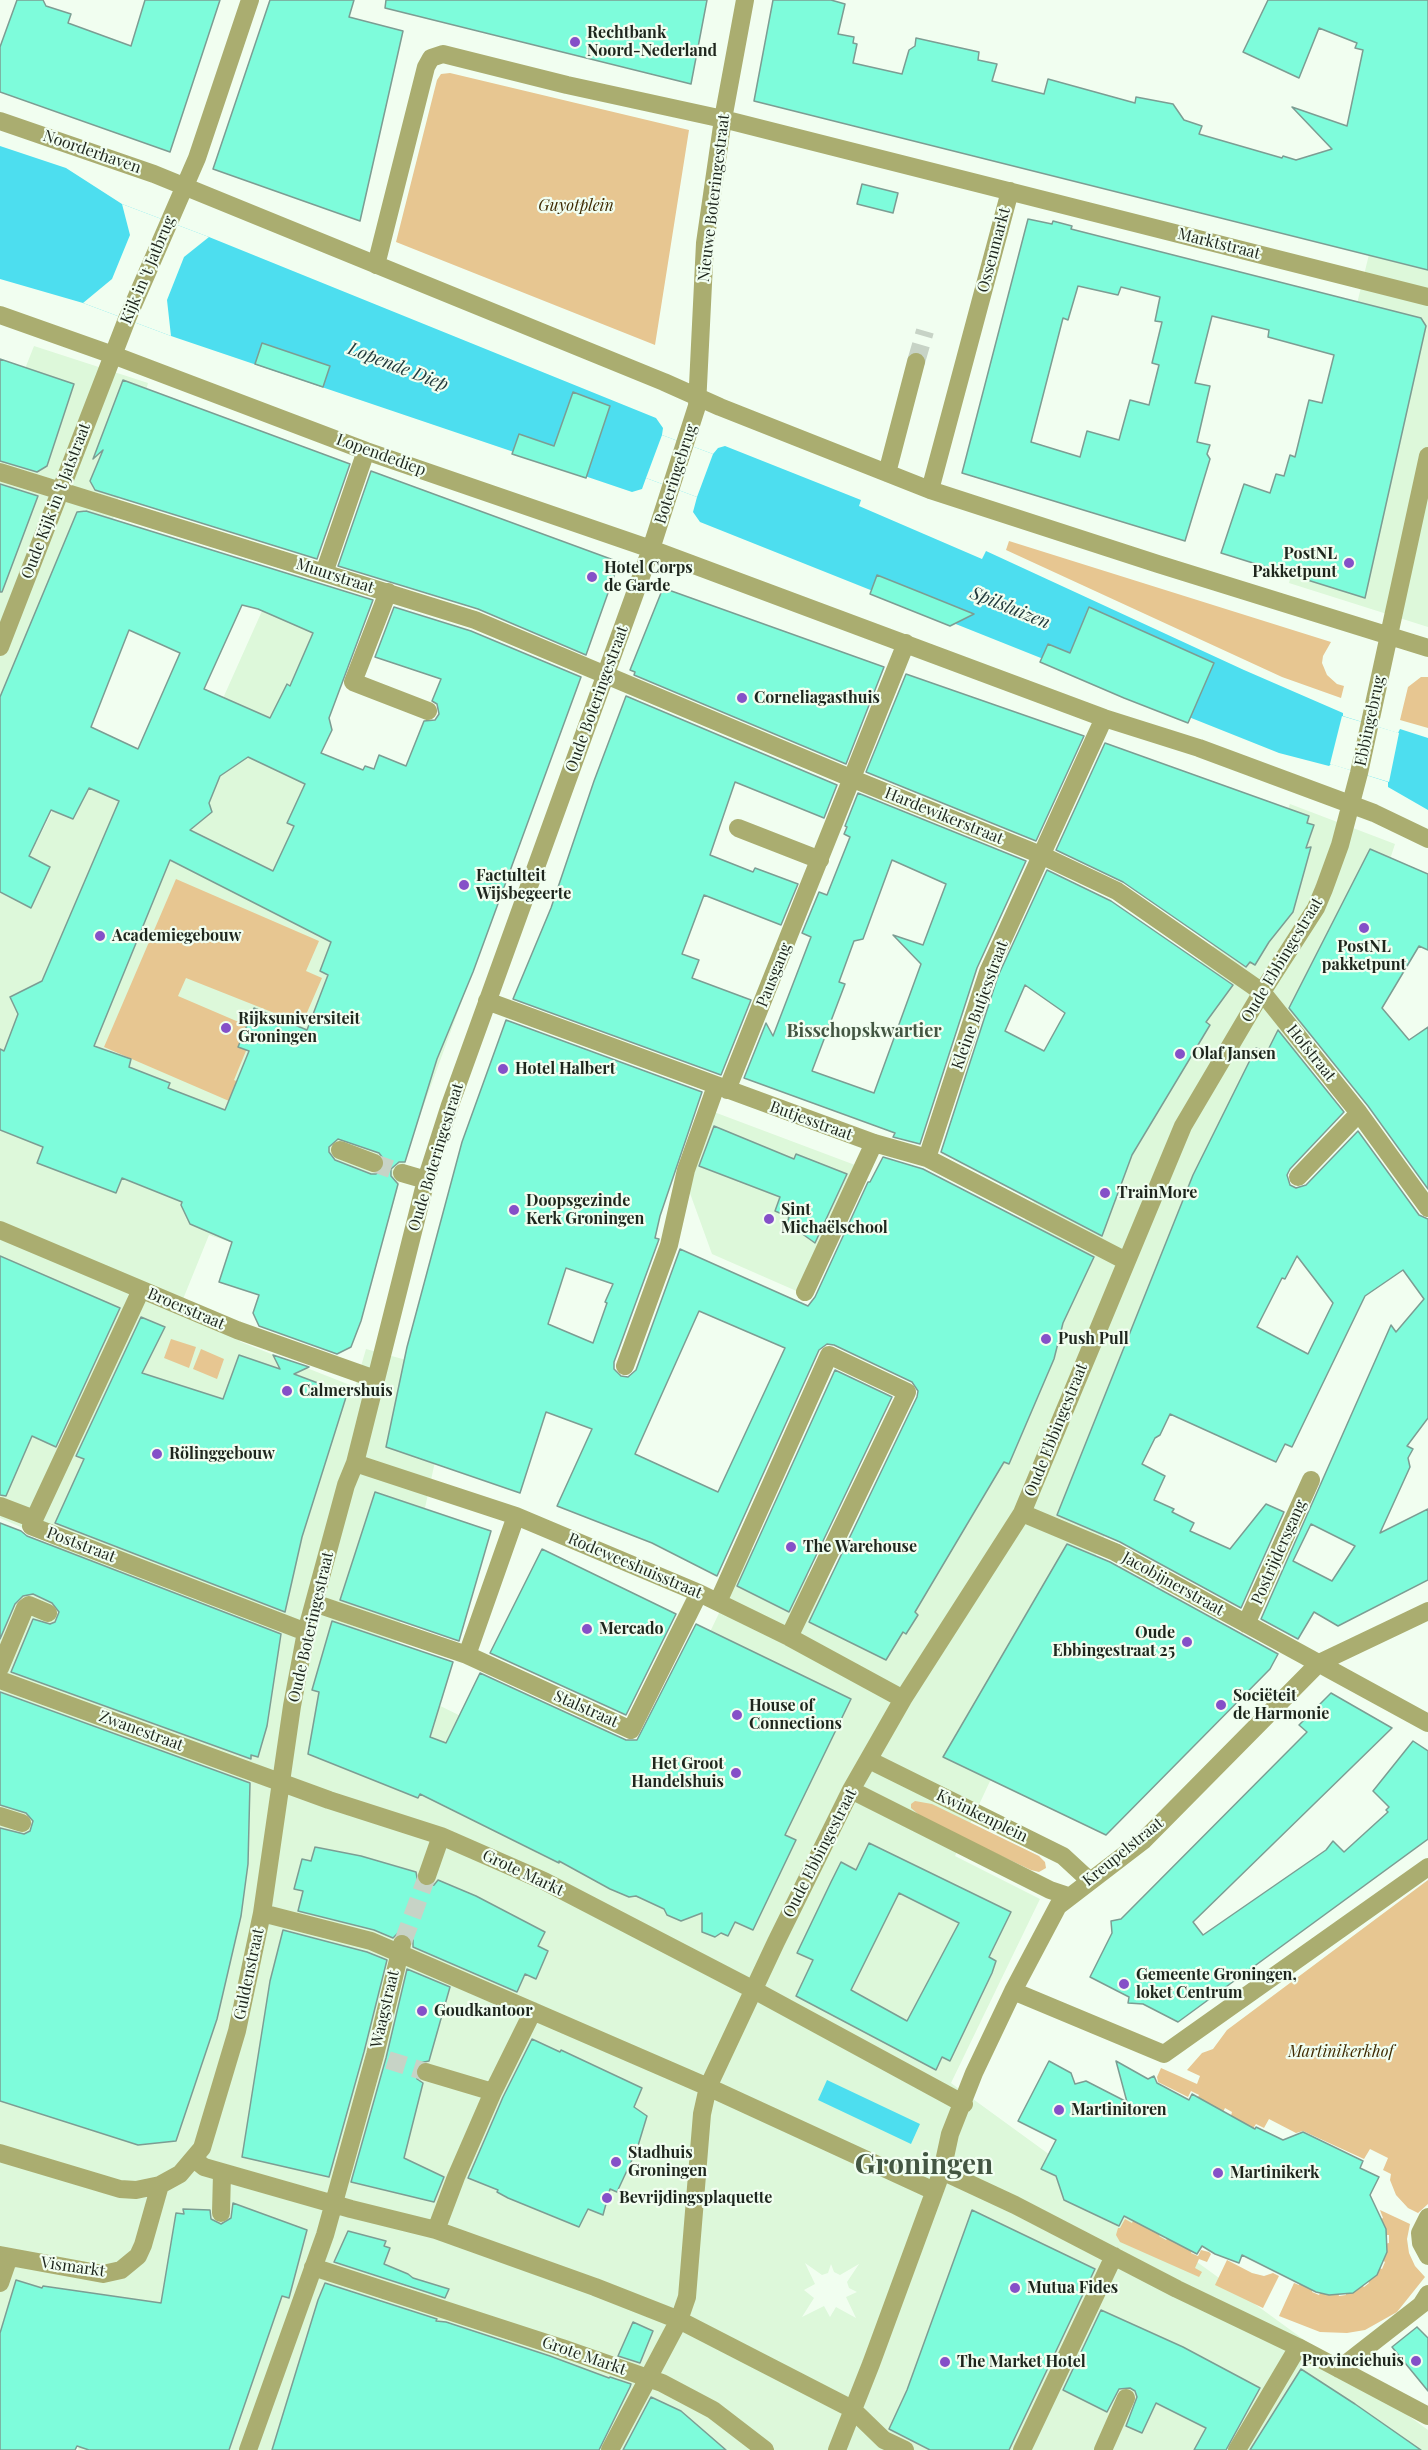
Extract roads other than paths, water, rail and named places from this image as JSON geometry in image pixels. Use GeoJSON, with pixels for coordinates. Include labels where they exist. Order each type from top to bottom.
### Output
{"type":"FeatureCollection","features":[{"type":"Feature","properties":{"kind":"street","name":"Kijk in 't Jatbrug"},"geometry":{"type":"LineString","coordinates":[[113,355],[168,221],[197,158],[250,0]]}},
{"type":"Feature","properties":{"kind":"street","name":"Nieuwe Boteringestraat"},"geometry":{"type":"LineString","coordinates":[[697,397],[705,243],[723,119],[745,0]]}},
{"type":"Feature","properties":{"kind":"street"},"geometry":{"type":"LineString","coordinates":[[376,265],[426,67],[431,58],[443,54],[567,85],[723,119]]}},
{"type":"Feature","properties":{"kind":"street","name":"Ossenmarkt"},"geometry":{"type":"LineString","coordinates":[[723,119],[1010,191],[930,490]]}},
{"type":"Feature","properties":{"kind":"street","name":"Noorderhaven"},"geometry":{"type":"LineString","coordinates":[[0,121],[111,158],[183,186]]}},
{"type":"Feature","properties":{"kind":"street"},"geometry":{"type":"LineString","coordinates":[[183,186],[930,490],[1428,648]]}},
{"type":"Feature","properties":{"kind":"street","name":"Marktstraat"},"geometry":{"type":"LineString","coordinates":[[1010,191],[1428,297]]}},
{"type":"Feature","properties":{"kind":"street"},"geometry":{"type":"LineString","coordinates":[[0,315],[113,355]]}},
{"type":"Feature","properties":{"kind":"street","name":"Lopendediep"},"geometry":{"type":"LineString","coordinates":[[113,355],[366,450],[651,549]]}},
{"type":"Feature","properties":{"kind":"street","name":"Oude Kijk in 't Jatstraat"},"geometry":{"type":"LineString","coordinates":[[1,642],[113,355]]}},
{"type":"Feature","properties":{"kind":"street"},"geometry":{"type":"LineString","coordinates":[[887,473],[916,362]]}},
{"type":"Feature","properties":{"kind":"street","name":"Boteringebrug"},"geometry":{"type":"LineString","coordinates":[[651,549],[686,444],[697,406],[697,397]]}},
{"type":"Feature","properties":{"kind":"street"},"geometry":{"type":"LineString","coordinates":[[324,573],[366,450]]}},
{"type":"Feature","properties":{"kind":"street","name":"Ebbingebrug"},"geometry":{"type":"LineString","coordinates":[[1351,805],[1428,456]]}},
{"type":"Feature","properties":{"kind":"street","name":"Muurstraat"},"geometry":{"type":"LineString","coordinates":[[0,472],[475,620],[607,674]]}},
{"type":"Feature","properties":{"kind":"street"},"geometry":{"type":"LineString","coordinates":[[651,549],[1104,718],[1199,748],[1380,816],[1428,839]]}},
{"type":"Feature","properties":{"kind":"street","name":"Oude Boteringestraat"},"geometry":{"type":"LineString","coordinates":[[281,1783],[306,1632],[346,1485],[355,1463],[426,1180],[487,1001],[651,549]]}},
{"type":"Feature","properties":{"kind":"street"},"geometry":{"type":"LineString","coordinates":[[388,592],[353,682],[428,711]]}},
{"type":"Feature","properties":{"kind":"street","name":"Pausgang"},"geometry":{"type":"LineString","coordinates":[[625,1366],[669,1245],[686,1170],[820,860],[906,643]]}},
{"type":"Feature","properties":{"kind":"street","name":"Hardewikerstraat"},"geometry":{"type":"LineString","coordinates":[[607,674],[1041,855],[1117,891],[1262,993]]}},
{"type":"Feature","properties":{"kind":"street","name":"Kleine Butjesstraat"},"geometry":{"type":"LineString","coordinates":[[927,1158],[988,972],[1104,718]]}},
{"type":"Feature","properties":{"kind":"street","name":"Oude Ebbingestraat"},"geometry":{"type":"LineString","coordinates":[[776,1942],[831,1828],[903,1699],[1022,1513],[1183,1126],[1262,993],[1316,908],[1340,845],[1351,805]]}},
{"type":"Feature","properties":{"kind":"street"},"geometry":{"type":"LineString","coordinates":[[738,828],[820,860]]}},
{"type":"Feature","properties":{"kind":"street","name":"Hofstraat"},"geometry":{"type":"LineString","coordinates":[[1262,993],[1359,1113],[1428,1208]]}},
{"type":"Feature","properties":{"kind":"street","name":"Butjesstraat"},"geometry":{"type":"LineString","coordinates":[[487,1001],[874,1143],[927,1158],[1126,1261]]}},
{"type":"Feature","properties":{"kind":"street"},"geometry":{"type":"LineString","coordinates":[[1298,1176],[1359,1113]]}},
{"type":"Feature","properties":{"kind":"street"},"geometry":{"type":"LineString","coordinates":[[805,1292],[874,1143]]}},
{"type":"Feature","properties":{"kind":"street"},"geometry":{"type":"LineString","coordinates":[[340,1150],[375,1163]]}},
{"type":"Feature","properties":{"kind":"street"},"geometry":{"type":"LineString","coordinates":[[402,1173],[426,1180]]}},
{"type":"Feature","properties":{"kind":"street","name":"Broerstraat"},"geometry":{"type":"LineString","coordinates":[[0,1230],[237,1330],[375,1379]]}},
{"type":"Feature","properties":{"kind":"street","name":"Poststraat"},"geometry":{"type":"LineString","coordinates":[[141,1290],[31,1526],[306,1632]]}},
{"type":"Feature","properties":{"kind":"street"},"geometry":{"type":"LineString","coordinates":[[718,1602],[829,1355],[907,1392],[789,1637]]}},
{"type":"Feature","properties":{"kind":"street","name":"Rodeweeshuisstraat"},"geometry":{"type":"LineString","coordinates":[[355,1463],[516,1516],[699,1593],[789,1637],[903,1699]]}},
{"type":"Feature","properties":{"kind":"street","name":"Postrijdersgang"},"geometry":{"type":"LineString","coordinates":[[1246,1624],[1311,1480]]}},
{"type":"Feature","properties":{"kind":"street"},"geometry":{"type":"LineString","coordinates":[[0,1506],[34,1519]]}},
{"type":"Feature","properties":{"kind":"street","name":"Jacobijnerstraat"},"geometry":{"type":"LineString","coordinates":[[1022,1513],[1115,1552],[1428,1724]]}},
{"type":"Feature","properties":{"kind":"street"},"geometry":{"type":"LineString","coordinates":[[467,1655],[516,1516]]}},
{"type":"Feature","properties":{"kind":"street","name":"Stalstraat"},"geometry":{"type":"LineString","coordinates":[[314,1603],[467,1655],[631,1730],[699,1593]]}},
{"type":"Feature","properties":{"kind":"street"},"geometry":{"type":"LineString","coordinates":[[0,1668],[25,1608],[29,1605],[48,1613]]}},
{"type":"Feature","properties":{"kind":"street","name":"Kreupelstraat"},"geometry":{"type":"LineString","coordinates":[[964,2103],[975,2073],[1013,1991],[1044,1928],[1058,1906],[1068,1896],[1144,1840],[1319,1663],[1428,1611]]}},
{"type":"Feature","properties":{"kind":"street","name":"Zwanestraat"},"geometry":{"type":"LineString","coordinates":[[0,1680],[281,1783]]}},
{"type":"Feature","properties":{"kind":"street","name":"Kwinkenplein"},"geometry":{"type":"LineString","coordinates":[[869,1760],[1063,1856],[1089,1880]]}},
{"type":"Feature","properties":{"kind":"street","name":"Grote Markt"},"geometry":{"type":"LineString","coordinates":[[281,1783],[441,1836],[544,1881],[964,2103]]}},
{"type":"Feature","properties":{"kind":"street","name":"Guldenstraat"},"geometry":{"type":"LineString","coordinates":[[194,2159],[202,2148],[237,2031],[262,1913],[281,1783]]}},
{"type":"Feature","properties":{"kind":"street"},"geometry":{"type":"LineString","coordinates":[[851,1790],[1050,1890],[1068,1896]]}},
{"type":"Feature","properties":{"kind":"street"},"geometry":{"type":"LineString","coordinates":[[0,1816],[22,1823]]}},
{"type":"Feature","properties":{"kind":"street"},"geometry":{"type":"LineString","coordinates":[[427,1876],[441,1836]]}},
{"type":"Feature","properties":{"kind":"street"},"geometry":{"type":"LineString","coordinates":[[1013,1991],[1164,2054],[1428,1867]]}},
{"type":"Feature","properties":{"kind":"street","name":"Waagstraat"},"geometry":{"type":"LineString","coordinates":[[248,2450],[313,2267],[381,2058],[401,1948],[262,1913]]}},
{"type":"Feature","properties":{"kind":"street","name":"Grote Markt"},"geometry":{"type":"LineString","coordinates":[[610,2450],[650,2378],[679,2320],[687,2297],[702,2114],[708,2087],[776,1942]]}},
{"type":"Feature","properties":{"kind":"street"},"geometry":{"type":"LineString","coordinates":[[401,1948],[533,2011],[708,2087],[934,2191]]}},
{"type":"Feature","properties":{"kind":"street"},"geometry":{"type":"LineString","coordinates":[[436,2230],[493,2092],[533,2011]]}},
{"type":"Feature","properties":{"kind":"street"},"geometry":{"type":"LineString","coordinates":[[426,2072],[493,2092]]}},
{"type":"Feature","properties":{"kind":"street"},"geometry":{"type":"LineString","coordinates":[[837,2450],[942,2171],[950,2134],[964,2103]]}},
{"type":"Feature","properties":{"kind":"street"},"geometry":{"type":"LineString","coordinates":[[0,2153],[120,2189],[136,2190],[160,2185],[180,2174],[194,2159],[204,2167],[222,2173],[436,2230],[679,2320],[852,2409],[884,2440],[904,2450]]}},
{"type":"Feature","properties":{"kind":"street"},"geometry":{"type":"LineString","coordinates":[[942,2171],[1298,2347],[1428,2416]]}},
{"type":"Feature","properties":{"kind":"street"},"geometry":{"type":"LineString","coordinates":[[221,2213],[222,2173]]}},
{"type":"Feature","properties":{"kind":"street","name":"Vismarkt"},"geometry":{"type":"LineString","coordinates":[[5,2256],[103,2274],[121,2270],[138,2256],[160,2185]]}},
{"type":"Feature","properties":{"kind":"street"},"geometry":{"type":"LineString","coordinates":[[1428,2217],[1420,2233],[1421,2243],[1428,2256]]}},
{"type":"Feature","properties":{"kind":"street"},"geometry":{"type":"LineString","coordinates":[[0,2283],[5,2256]]}},
{"type":"Feature","properties":{"kind":"street"},"geometry":{"type":"LineString","coordinates":[[1022,2450],[1114,2256]]}},
{"type":"Feature","properties":{"kind":"street","name":"Grote Markt"},"geometry":{"type":"LineString","coordinates":[[313,2267],[650,2378],[713,2410],[765,2450]]}},
{"type":"Feature","properties":{"kind":"street"},"geometry":{"type":"LineString","coordinates":[[1339,2369],[1421,2305],[1428,2294]]}},
{"type":"Feature","properties":{"kind":"street"},"geometry":{"type":"LineString","coordinates":[[1237,2450],[1298,2347]]}},
{"type":"Feature","properties":{"kind":"street"},"geometry":{"type":"LineString","coordinates":[[1102,2450],[1126,2398]]}},
{"type":"Feature","properties":{"kind":"water"},"geometry":{"type":"Polygon","coordinates":[[[0,146],[66,168],[122,204],[656,418],[663,428],[662,435],[713,454],[718,448],[725,446],[861,500],[859,506],[982,559],[986,551],[1343,713],[1343,716],[1398,733],[1400,729],[1428,738],[1428,810],[1388,787],[1388,782],[1331,764],[1329,766],[1279,753],[700,522],[693,512],[697,497],[646,478],[642,489],[632,492],[171,336],[83,303],[0,279],[0,146]]]}},
{"type":"Feature","properties":{"kind":"water"},"geometry":{"type":"Polygon","coordinates":[[[827,2080],[920,2124],[911,2144],[818,2100],[827,2080]]]}},
{"type":"Feature","properties":{"kind":"tunnel"},"geometry":{"type":"LineString","coordinates":[[916,362],[925,331]]}},
{"type":"Feature","properties":{"kind":"tunnel"},"geometry":{"type":"LineString","coordinates":[[374,1163],[402,1173]]}},
{"type":"Feature","properties":{"kind":"tunnel"},"geometry":{"type":"LineString","coordinates":[[403,1942],[427,1876]]}},
{"type":"Feature","properties":{"kind":"tunnel"},"geometry":{"type":"LineString","coordinates":[[388,2060],[426,2072]]}},
{"type":"Feature","properties":{"kind":"place","name":"Rechtbank Noord-Nederland"},"geometry":{"type":"Point","coordinates":[575,42]}},
{"type":"Feature","properties":{"kind":"place","name":"PostNL Pakketpunt"},"geometry":{"type":"Point","coordinates":[1349,563]}},
{"type":"Feature","properties":{"kind":"place","name":"Hotel Corps de Garde"},"geometry":{"type":"Point","coordinates":[592,577]}},
{"type":"Feature","properties":{"kind":"place","name":"Corneliagasthuis"},"geometry":{"type":"Point","coordinates":[742,698]}},
{"type":"Feature","properties":{"kind":"place","name":"Factulteit Wijsbegeerte"},"geometry":{"type":"Point","coordinates":[464,885]}},
{"type":"Feature","properties":{"kind":"place","name":"PostNL pakketpunt"},"geometry":{"type":"Point","coordinates":[1364,928]}},
{"type":"Feature","properties":{"kind":"place","name":"Academiegebouw"},"geometry":{"type":"Point","coordinates":[100,936]}},
{"type":"Feature","properties":{"kind":"place","name":"Rijksuniversiteit Groningen"},"geometry":{"type":"Point","coordinates":[226,1028]}},
{"type":"Feature","properties":{"kind":"place","name":"Olaf Jansen"},"geometry":{"type":"Point","coordinates":[1180,1054]}},
{"type":"Feature","properties":{"kind":"place","name":"Hotel Halbert"},"geometry":{"type":"Point","coordinates":[503,1069]}},
{"type":"Feature","properties":{"kind":"place","name":"TrainMore"},"geometry":{"type":"Point","coordinates":[1105,1193]}},
{"type":"Feature","properties":{"kind":"place","name":"Doopsgezinde Kerk Groningen"},"geometry":{"type":"Point","coordinates":[514,1210]}},
{"type":"Feature","properties":{"kind":"place","name":"Sint Michaëlschool"},"geometry":{"type":"Point","coordinates":[769,1219]}},
{"type":"Feature","properties":{"kind":"place","name":"Push Pull"},"geometry":{"type":"Point","coordinates":[1046,1339]}},
{"type":"Feature","properties":{"kind":"place","name":"Calmershuis"},"geometry":{"type":"Point","coordinates":[287,1391]}},
{"type":"Feature","properties":{"kind":"place","name":"Rölinggebouw"},"geometry":{"type":"Point","coordinates":[157,1454]}},
{"type":"Feature","properties":{"kind":"place","name":"The Warehouse"},"geometry":{"type":"Point","coordinates":[791,1547]}},
{"type":"Feature","properties":{"kind":"place","name":"Mercado"},"geometry":{"type":"Point","coordinates":[587,1629]}},
{"type":"Feature","properties":{"kind":"place","name":"Oude Ebbingestraat 25"},"geometry":{"type":"Point","coordinates":[1187,1642]}},
{"type":"Feature","properties":{"kind":"place","name":"Sociëteit de Harmonie"},"geometry":{"type":"Point","coordinates":[1221,1705]}},
{"type":"Feature","properties":{"kind":"place","name":"House of Connections"},"geometry":{"type":"Point","coordinates":[737,1715]}},
{"type":"Feature","properties":{"kind":"place","name":"Het Groot Handelshuis"},"geometry":{"type":"Point","coordinates":[736,1773]}},
{"type":"Feature","properties":{"kind":"place","name":"Gemeente Groningen, loket Centrum"},"geometry":{"type":"Point","coordinates":[1124,1984]}},
{"type":"Feature","properties":{"kind":"place","name":"Goudkantoor"},"geometry":{"type":"Point","coordinates":[422,2011]}},
{"type":"Feature","properties":{"kind":"place","name":"Martinitoren"},"geometry":{"type":"Point","coordinates":[1059,2110]}},
{"type":"Feature","properties":{"kind":"place","name":"Stadhuis Groningen"},"geometry":{"type":"Point","coordinates":[616,2162]}},
{"type":"Feature","properties":{"kind":"place","name":"Martinikerk"},"geometry":{"type":"Point","coordinates":[1218,2173]}},
{"type":"Feature","properties":{"kind":"place","name":"Bevrijdingsplaquette"},"geometry":{"type":"Point","coordinates":[607,2198]}},
{"type":"Feature","properties":{"kind":"place","name":"Mutua Fides"},"geometry":{"type":"Point","coordinates":[1015,2288]}},
{"type":"Feature","properties":{"kind":"place","name":"Provinciehuis"},"geometry":{"type":"Point","coordinates":[1416,2361]}},
{"type":"Feature","properties":{"kind":"place","name":"The Market Hotel"},"geometry":{"type":"Point","coordinates":[945,2362]}},
{"type":"Feature","properties":{"kind":"district","name":"Bisschopskwartier"},"geometry":{"type":"Point","coordinates":[864,1031]}},
{"type":"Feature","properties":{"kind":"district","name":"Groningen"},"geometry":{"type":"Point","coordinates":[924,2165]}},
{"type":"Feature","properties":{"kind":"park label","name":"Guyotplein"},"geometry":{"type":"Point","coordinates":[576,206]}},
{"type":"Feature","properties":{"kind":"park label","name":"Martinikerkhof"},"geometry":{"type":"Point","coordinates":[1341,2052]}},
{"type":"Feature","properties":{"kind":"water label","name":"Lopende Diep"},"geometry":{"type":"Point","coordinates":[398,367]}},
{"type":"Feature","properties":{"kind":"water label","name":"Spilsluizen"},"geometry":{"type":"Point","coordinates":[1010,608]}}]}
